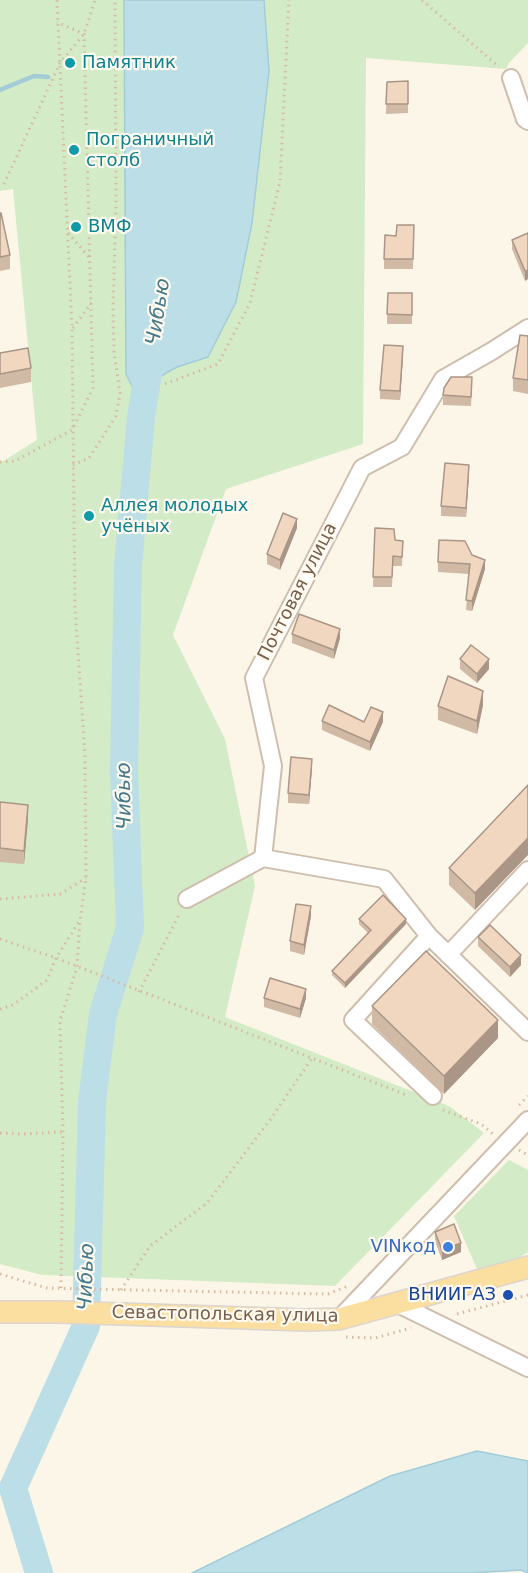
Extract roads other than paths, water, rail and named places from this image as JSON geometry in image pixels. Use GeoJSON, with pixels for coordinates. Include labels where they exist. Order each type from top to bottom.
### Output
{"type":"FeatureCollection","features":[{"type":"Feature","properties":{"kind":"main road","name":"Севастопольская улица"},"geometry":{"type":"LineString","coordinates":[[0,1312],[339,1319],[528,1268]]}},
{"type":"Feature","properties":{"kind":"main road","name":"Севастопольская улица"},"geometry":{"type":"LineString","coordinates":[[0,1298],[59,1312]]}},
{"type":"Feature","properties":{"kind":"street"},"geometry":{"type":"LineString","coordinates":[[511,78],[525,119],[528,121]]}},
{"type":"Feature","properties":{"kind":"street","name":"Почтовая улица"},"geometry":{"type":"LineString","coordinates":[[263,858],[273,766],[254,678],[362,468],[402,447],[443,379],[528,328]]}},
{"type":"Feature","properties":{"kind":"street"},"geometry":{"type":"LineString","coordinates":[[187,899],[263,858],[384,879],[429,936],[528,1032]]}},
{"type":"Feature","properties":{"kind":"street"},"geometry":{"type":"LineString","coordinates":[[448,955],[528,870]]}},
{"type":"Feature","properties":{"kind":"street"},"geometry":{"type":"LineString","coordinates":[[429,936],[353,1020],[429,1101]]}},
{"type":"Feature","properties":{"kind":"street"},"geometry":{"type":"LineString","coordinates":[[339,1319],[521,1115]]}},
{"type":"Feature","properties":{"kind":"street"},"geometry":{"type":"LineString","coordinates":[[396,1303],[528,1368]]}},
{"type":"Feature","properties":{"kind":"water"},"geometry":{"type":"Polygon","coordinates":[[[124,0],[264,0],[269,71],[252,223],[236,302],[208,357],[177,367],[159,377],[157,386],[133,388],[126,374],[124,0]]]}},
{"type":"Feature","properties":{"kind":"water"},"geometry":{"type":"Polygon","coordinates":[[[477,1451],[528,1461],[528,1573],[521,1570],[473,1573],[192,1573],[390,1476],[477,1451]]]}},
{"type":"Feature","properties":{"kind":"waterway"},"geometry":{"type":"LineString","coordinates":[[0,90],[34,76],[48,77]]}},
{"type":"Feature","properties":{"kind":"waterway","name":"Чибью"},"geometry":{"type":"LineString","coordinates":[[39,1573],[13,1488],[86,1326],[92,1102],[103,1014],[130,928],[124,771],[128,566],[141,417],[152,349]]}},
{"type":"Feature","properties":{"kind":"place","name":"Памятник"},"geometry":{"type":"Point","coordinates":[70,63]}},
{"type":"Feature","properties":{"kind":"place","name":"Пограничный столб"},"geometry":{"type":"Point","coordinates":[74,150]}},
{"type":"Feature","properties":{"kind":"place","name":"ВМФ"},"geometry":{"type":"Point","coordinates":[76,227]}},
{"type":"Feature","properties":{"kind":"place","name":"Аллея молодых учёных"},"geometry":{"type":"Point","coordinates":[89,516]}},
{"type":"Feature","properties":{"kind":"place","name":"VINкод"},"geometry":{"type":"Point","coordinates":[448,1247]}},
{"type":"Feature","properties":{"kind":"place","name":"ВНИИГАЗ"},"geometry":{"type":"Point","coordinates":[508,1295]}}]}
